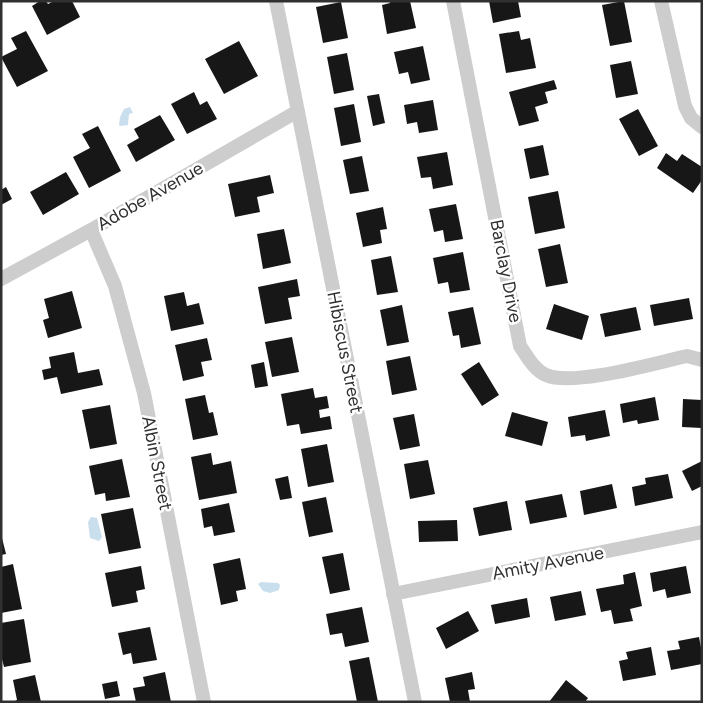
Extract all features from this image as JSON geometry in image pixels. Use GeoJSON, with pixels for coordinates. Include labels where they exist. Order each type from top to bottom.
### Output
{"type":"FeatureCollection","features":[{"type":"Feature","properties":{"kind":"street","name":"Hibiscus Street"},"geometry":{"type":"LineString","coordinates":[[276,1],[415,702]]}},
{"type":"Feature","properties":{"kind":"street","name":"Barclay Drive"},"geometry":{"type":"LineString","coordinates":[[453,1],[520,346],[533,365],[545,375],[562,379],[584,378],[687,356],[702,360]]}},
{"type":"Feature","properties":{"kind":"street"},"geometry":{"type":"LineString","coordinates":[[661,1],[684,106],[691,118],[702,127]]}},
{"type":"Feature","properties":{"kind":"street","name":"Adobe Avenue"},"geometry":{"type":"LineString","coordinates":[[1,279],[91,230],[298,111]]}},
{"type":"Feature","properties":{"kind":"street","name":"Albin Street"},"geometry":{"type":"LineString","coordinates":[[91,230],[115,286],[144,393],[204,702]]}},
{"type":"Feature","properties":{"kind":"street","name":"Amity Avenue"},"geometry":{"type":"LineString","coordinates":[[393,594],[702,532]]}},
{"type":"Feature","properties":{"kind":"water"},"geometry":{"type":"Polygon","coordinates":[[[130,107],[133,113],[129,114],[128,125],[120,126],[120,117],[124,109],[130,107]]]}},
{"type":"Feature","properties":{"kind":"water"},"geometry":{"type":"Polygon","coordinates":[[[91,517],[97,518],[102,537],[99,541],[90,538],[88,522],[91,517]]]}},
{"type":"Feature","properties":{"kind":"water"},"geometry":{"type":"Polygon","coordinates":[[[261,582],[278,583],[280,585],[279,590],[270,593],[263,591],[258,584],[261,582]]]}},
{"type":"Feature","properties":{"kind":"building"},"geometry":{"type":"Polygon","coordinates":[[[40,1],[46,1],[48,4],[54,1],[72,1],[80,17],[47,35],[32,6],[40,1]]]}},
{"type":"Feature","properties":{"kind":"building"},"geometry":{"type":"Polygon","coordinates":[[[390,1],[410,1],[416,28],[387,34],[382,5],[390,3],[390,1]]]}},
{"type":"Feature","properties":{"kind":"building"},"geometry":{"type":"Polygon","coordinates":[[[489,1],[518,1],[521,17],[493,23],[489,1]]]}},
{"type":"Feature","properties":{"kind":"building"},"geometry":{"type":"Polygon","coordinates":[[[624,1],[632,42],[610,46],[602,5],[624,1]]]}},
{"type":"Feature","properties":{"kind":"building"},"geometry":{"type":"Polygon","coordinates":[[[341,2],[348,38],[323,43],[316,7],[341,2]]]}},
{"type":"Feature","properties":{"kind":"building"},"geometry":{"type":"Polygon","coordinates":[[[26,31],[48,71],[17,87],[1,57],[17,49],[11,38],[26,31]]]}},
{"type":"Feature","properties":{"kind":"building"},"geometry":{"type":"Polygon","coordinates":[[[519,31],[521,40],[530,38],[536,68],[506,73],[499,34],[519,31]]]}},
{"type":"Feature","properties":{"kind":"building"},"geometry":{"type":"Polygon","coordinates":[[[239,41],[258,76],[224,94],[205,59],[239,41]]]}},
{"type":"Feature","properties":{"kind":"building"},"geometry":{"type":"Polygon","coordinates":[[[423,46],[430,80],[411,84],[408,72],[399,74],[394,52],[423,46]]]}},
{"type":"Feature","properties":{"kind":"building"},"geometry":{"type":"Polygon","coordinates":[[[347,53],[354,90],[334,94],[327,57],[347,53]]]}},
{"type":"Feature","properties":{"kind":"building"},"geometry":{"type":"Polygon","coordinates":[[[631,61],[638,94],[616,98],[610,65],[631,61]]]}},
{"type":"Feature","properties":{"kind":"building"},"geometry":{"type":"Polygon","coordinates":[[[554,80],[557,89],[545,92],[548,103],[535,107],[539,121],[519,126],[509,92],[554,80]]]}},
{"type":"Feature","properties":{"kind":"building"},"geometry":{"type":"Polygon","coordinates":[[[194,92],[200,105],[207,101],[217,119],[187,134],[171,104],[194,92]]]}},
{"type":"Feature","properties":{"kind":"building"},"geometry":{"type":"Polygon","coordinates":[[[379,94],[385,123],[373,126],[367,96],[379,94]]]}},
{"type":"Feature","properties":{"kind":"building"},"geometry":{"type":"Polygon","coordinates":[[[433,100],[438,130],[419,133],[417,122],[407,124],[404,105],[433,100]]]}},
{"type":"Feature","properties":{"kind":"building"},"geometry":{"type":"Polygon","coordinates":[[[354,104],[361,142],[341,146],[334,108],[354,104]]]}},
{"type":"Feature","properties":{"kind":"building"},"geometry":{"type":"Polygon","coordinates":[[[638,109],[658,146],[639,156],[619,119],[638,109]]]}},
{"type":"Feature","properties":{"kind":"building"},"geometry":{"type":"Polygon","coordinates":[[[160,115],[175,140],[136,162],[127,145],[139,138],[134,129],[160,115]]]}},
{"type":"Feature","properties":{"kind":"building"},"geometry":{"type":"Polygon","coordinates":[[[98,126],[121,171],[89,188],[73,157],[90,148],[82,134],[98,126]]]}},
{"type":"Feature","properties":{"kind":"building"},"geometry":{"type":"Polygon","coordinates":[[[543,145],[549,175],[530,179],[524,149],[543,145]]]}},
{"type":"Feature","properties":{"kind":"building"},"geometry":{"type":"Polygon","coordinates":[[[447,152],[453,185],[433,189],[431,177],[421,178],[417,157],[447,152]]]}},
{"type":"Feature","properties":{"kind":"building"},"geometry":{"type":"Polygon","coordinates":[[[666,153],[677,161],[682,154],[702,167],[702,180],[693,193],[657,168],[666,153]]]}},
{"type":"Feature","properties":{"kind":"building"},"geometry":{"type":"Polygon","coordinates":[[[362,156],[369,191],[350,194],[343,160],[362,156]]]}},
{"type":"Feature","properties":{"kind":"building"},"geometry":{"type":"Polygon","coordinates":[[[66,172],[79,194],[43,215],[30,192],[66,172]]]}},
{"type":"Feature","properties":{"kind":"building"},"geometry":{"type":"Polygon","coordinates":[[[270,175],[274,193],[257,197],[260,212],[235,217],[228,184],[270,175]]]}},
{"type":"Feature","properties":{"kind":"building"},"geometry":{"type":"Polygon","coordinates":[[[6,187],[12,199],[1,205],[1,190],[6,187]]]}},
{"type":"Feature","properties":{"kind":"building"},"geometry":{"type":"Polygon","coordinates":[[[558,191],[565,228],[535,234],[528,197],[558,191]]]}},
{"type":"Feature","properties":{"kind":"building"},"geometry":{"type":"Polygon","coordinates":[[[456,204],[463,239],[445,242],[443,230],[434,232],[429,209],[456,204]]]}},
{"type":"Feature","properties":{"kind":"building"},"geometry":{"type":"Polygon","coordinates":[[[383,207],[387,229],[380,230],[382,243],[363,247],[356,213],[383,207]]]}},
{"type":"Feature","properties":{"kind":"building"},"geometry":{"type":"Polygon","coordinates":[[[284,229],[291,263],[263,269],[257,234],[284,229]]]}},
{"type":"Feature","properties":{"kind":"building"},"geometry":{"type":"Polygon","coordinates":[[[560,244],[568,283],[546,287],[538,249],[560,244]]]}},
{"type":"Feature","properties":{"kind":"building"},"geometry":{"type":"Polygon","coordinates":[[[463,252],[470,290],[450,293],[448,282],[438,284],[433,258],[463,252]]]}},
{"type":"Feature","properties":{"kind":"building"},"geometry":{"type":"Polygon","coordinates":[[[391,256],[398,292],[377,295],[371,260],[391,256]]]}},
{"type":"Feature","properties":{"kind":"building"},"geometry":{"type":"Polygon","coordinates":[[[297,279],[300,296],[288,298],[292,319],[265,324],[258,287],[297,279]]]}},
{"type":"Feature","properties":{"kind":"building"},"geometry":{"type":"Polygon","coordinates":[[[72,291],[82,328],[48,338],[43,320],[49,318],[44,299],[72,291]]]}},
{"type":"Feature","properties":{"kind":"building"},"geometry":{"type":"Polygon","coordinates":[[[184,292],[187,306],[199,303],[204,324],[171,331],[164,296],[184,292]]]}},
{"type":"Feature","properties":{"kind":"building"},"geometry":{"type":"Polygon","coordinates":[[[689,298],[693,319],[654,326],[650,305],[689,298]]]}},
{"type":"Feature","properties":{"kind":"building"},"geometry":{"type":"Polygon","coordinates":[[[554,304],[589,316],[582,340],[546,329],[554,304]]]}},
{"type":"Feature","properties":{"kind":"building"},"geometry":{"type":"Polygon","coordinates":[[[402,305],[409,342],[387,346],[380,310],[402,305]]]}},
{"type":"Feature","properties":{"kind":"building"},"geometry":{"type":"Polygon","coordinates":[[[473,307],[481,344],[461,348],[459,335],[453,336],[448,312],[473,307]]]}},
{"type":"Feature","properties":{"kind":"building"},"geometry":{"type":"Polygon","coordinates":[[[636,307],[641,330],[605,337],[600,314],[636,307]]]}},
{"type":"Feature","properties":{"kind":"building"},"geometry":{"type":"Polygon","coordinates":[[[292,337],[299,372],[272,377],[265,342],[292,337]]]}},
{"type":"Feature","properties":{"kind":"building"},"geometry":{"type":"Polygon","coordinates":[[[207,338],[212,360],[201,362],[204,376],[183,381],[175,345],[207,338]]]}},
{"type":"Feature","properties":{"kind":"building"},"geometry":{"type":"Polygon","coordinates":[[[74,352],[78,373],[99,369],[103,385],[61,394],[57,377],[44,380],[42,370],[51,368],[49,357],[74,352]]]}},
{"type":"Feature","properties":{"kind":"building"},"geometry":{"type":"Polygon","coordinates":[[[410,356],[417,390],[392,395],[386,361],[410,356]]]}},
{"type":"Feature","properties":{"kind":"building"},"geometry":{"type":"Polygon","coordinates":[[[264,362],[268,386],[255,388],[251,365],[264,362]]]}},
{"type":"Feature","properties":{"kind":"building"},"geometry":{"type":"Polygon","coordinates":[[[479,362],[499,395],[482,406],[461,374],[479,362]]]}},
{"type":"Feature","properties":{"kind":"building"},"geometry":{"type":"Polygon","coordinates":[[[313,388],[315,398],[327,396],[329,408],[319,410],[320,418],[330,416],[332,429],[301,434],[299,424],[287,426],[281,394],[313,388]]]}},
{"type":"Feature","properties":{"kind":"building"},"geometry":{"type":"Polygon","coordinates":[[[205,395],[209,413],[213,412],[218,435],[193,440],[185,399],[205,395]]]}},
{"type":"Feature","properties":{"kind":"building"},"geometry":{"type":"Polygon","coordinates":[[[655,397],[659,420],[638,424],[637,420],[623,423],[620,404],[655,397]]]}},
{"type":"Feature","properties":{"kind":"building"},"geometry":{"type":"Polygon","coordinates":[[[683,399],[702,400],[702,428],[682,427],[683,399]]]}},
{"type":"Feature","properties":{"kind":"building"},"geometry":{"type":"Polygon","coordinates":[[[110,405],[117,444],[90,449],[82,410],[110,405]]]}},
{"type":"Feature","properties":{"kind":"building"},"geometry":{"type":"Polygon","coordinates":[[[605,410],[610,436],[586,441],[585,435],[571,437],[568,417],[605,410]]]}},
{"type":"Feature","properties":{"kind":"building"},"geometry":{"type":"Polygon","coordinates":[[[512,412],[548,422],[542,446],[505,436],[512,412]]]}},
{"type":"Feature","properties":{"kind":"building"},"geometry":{"type":"Polygon","coordinates":[[[414,414],[420,446],[400,450],[393,418],[414,414]]]}},
{"type":"Feature","properties":{"kind":"building"},"geometry":{"type":"Polygon","coordinates":[[[327,444],[334,482],[308,487],[301,449],[327,444]]]}},
{"type":"Feature","properties":{"kind":"building"},"geometry":{"type":"Polygon","coordinates":[[[211,453],[213,465],[231,461],[237,493],[199,500],[191,457],[211,453]]]}},
{"type":"Feature","properties":{"kind":"building"},"geometry":{"type":"Polygon","coordinates":[[[122,459],[130,497],[106,501],[105,493],[95,495],[89,466],[122,459]]]}},
{"type":"Feature","properties":{"kind":"building"},"geometry":{"type":"Polygon","coordinates":[[[428,460],[435,494],[410,499],[404,464],[428,460]]]}},
{"type":"Feature","properties":{"kind":"building"},"geometry":{"type":"Polygon","coordinates":[[[702,461],[702,486],[692,491],[682,471],[702,461]]]}},
{"type":"Feature","properties":{"kind":"building"},"geometry":{"type":"Polygon","coordinates":[[[668,474],[673,498],[635,506],[632,487],[646,484],[645,478],[668,474]]]}},
{"type":"Feature","properties":{"kind":"building"},"geometry":{"type":"Polygon","coordinates":[[[288,476],[292,498],[280,500],[275,479],[288,476]]]}},
{"type":"Feature","properties":{"kind":"building"},"geometry":{"type":"Polygon","coordinates":[[[612,484],[617,508],[584,515],[580,491],[612,484]]]}},
{"type":"Feature","properties":{"kind":"building"},"geometry":{"type":"Polygon","coordinates":[[[562,494],[567,517],[530,524],[525,501],[562,494]]]}},
{"type":"Feature","properties":{"kind":"building"},"geometry":{"type":"Polygon","coordinates":[[[326,497],[333,532],[309,537],[302,502],[326,497]]]}},
{"type":"Feature","properties":{"kind":"building"},"geometry":{"type":"Polygon","coordinates":[[[507,501],[512,530],[479,536],[473,508],[507,501]]]}},
{"type":"Feature","properties":{"kind":"building"},"geometry":{"type":"Polygon","coordinates":[[[229,503],[235,532],[214,536],[212,526],[204,528],[201,509],[229,503]]]}},
{"type":"Feature","properties":{"kind":"building"},"geometry":{"type":"Polygon","coordinates":[[[133,508],[141,548],[109,554],[101,514],[133,508]]]}},
{"type":"Feature","properties":{"kind":"building"},"geometry":{"type":"Polygon","coordinates":[[[457,520],[458,541],[419,542],[418,521],[457,520]]]}},
{"type":"Feature","properties":{"kind":"building"},"geometry":{"type":"Polygon","coordinates":[[[1,534],[6,554],[1,555],[1,534]]]}},
{"type":"Feature","properties":{"kind":"building"},"geometry":{"type":"Polygon","coordinates":[[[343,553],[350,590],[330,594],[322,557],[343,553]]]}},
{"type":"Feature","properties":{"kind":"building"},"geometry":{"type":"Polygon","coordinates":[[[240,558],[246,589],[236,591],[238,601],[221,605],[213,564],[240,558]]]}},
{"type":"Feature","properties":{"kind":"building"},"geometry":{"type":"Polygon","coordinates":[[[13,564],[22,609],[1,613],[1,567],[13,564]]]}},
{"type":"Feature","properties":{"kind":"building"},"geometry":{"type":"Polygon","coordinates":[[[141,566],[145,589],[136,591],[138,602],[112,607],[105,573],[141,566]]]}},
{"type":"Feature","properties":{"kind":"building"},"geometry":{"type":"Polygon","coordinates":[[[686,566],[691,593],[667,598],[665,589],[653,592],[650,573],[686,566]]]}},
{"type":"Feature","properties":{"kind":"building"},"geometry":{"type":"Polygon","coordinates":[[[635,572],[642,606],[630,609],[633,621],[614,624],[611,610],[601,612],[596,589],[624,584],[623,575],[635,572]]]}},
{"type":"Feature","properties":{"kind":"building"},"geometry":{"type":"Polygon","coordinates":[[[581,591],[586,615],[555,621],[550,597],[581,591]]]}},
{"type":"Feature","properties":{"kind":"building"},"geometry":{"type":"Polygon","coordinates":[[[527,598],[530,617],[495,624],[491,605],[527,598]]]}},
{"type":"Feature","properties":{"kind":"building"},"geometry":{"type":"Polygon","coordinates":[[[362,607],[369,642],[345,647],[342,633],[330,635],[326,614],[362,607]]]}},
{"type":"Feature","properties":{"kind":"building"},"geometry":{"type":"Polygon","coordinates":[[[468,611],[479,631],[446,649],[436,628],[468,611]]]}},
{"type":"Feature","properties":{"kind":"building"},"geometry":{"type":"Polygon","coordinates":[[[24,619],[31,662],[4,667],[1,655],[1,623],[24,619]]]}},
{"type":"Feature","properties":{"kind":"building"},"geometry":{"type":"Polygon","coordinates":[[[150,627],[157,660],[133,664],[131,653],[123,655],[118,633],[150,627]]]}},
{"type":"Feature","properties":{"kind":"building"},"geometry":{"type":"Polygon","coordinates":[[[699,637],[702,664],[671,670],[667,651],[680,649],[678,641],[699,637]]]}},
{"type":"Feature","properties":{"kind":"building"},"geometry":{"type":"Polygon","coordinates":[[[651,647],[656,675],[623,681],[619,661],[628,659],[626,652],[651,647]]]}},
{"type":"Feature","properties":{"kind":"building"},"geometry":{"type":"Polygon","coordinates":[[[369,657],[378,702],[357,702],[349,661],[369,657]]]}},
{"type":"Feature","properties":{"kind":"building"},"geometry":{"type":"Polygon","coordinates":[[[165,672],[171,702],[136,702],[133,688],[145,686],[143,677],[165,672]]]}},
{"type":"Feature","properties":{"kind":"building"},"geometry":{"type":"Polygon","coordinates":[[[472,672],[475,689],[468,690],[470,702],[450,702],[445,678],[472,672]]]}},
{"type":"Feature","properties":{"kind":"building"},"geometry":{"type":"Polygon","coordinates":[[[35,675],[41,702],[13,702],[17,700],[13,680],[35,675]]]}},
{"type":"Feature","properties":{"kind":"building"},"geometry":{"type":"Polygon","coordinates":[[[566,680],[588,698],[585,702],[549,702],[566,680]]]}},
{"type":"Feature","properties":{"kind":"building"},"geometry":{"type":"Polygon","coordinates":[[[117,681],[120,696],[105,699],[102,684],[117,681]]]}}]}
